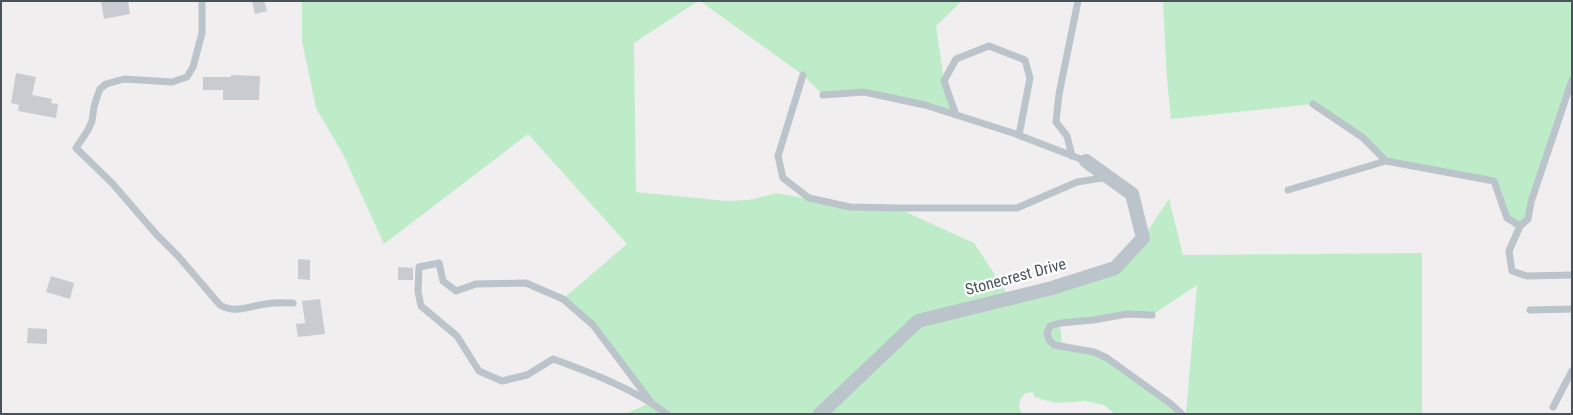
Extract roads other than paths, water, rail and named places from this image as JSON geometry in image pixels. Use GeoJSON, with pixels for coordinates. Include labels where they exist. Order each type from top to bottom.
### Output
{"type":"FeatureCollection","features":[{"type":"Feature","properties":{"kind":"street","name":"Stonecrest Drive"},"geometry":{"type":"LineString","coordinates":[[820,414],[918,322],[1052,288],[1115,268],[1143,238],[1132,194],[1086,162]]}},
{"type":"Feature","properties":{"kind":"lane"},"geometry":{"type":"LineString","coordinates":[[202,1],[202,33],[193,67],[187,77],[172,82],[124,79],[106,84],[100,89],[94,106],[92,121],[76,148],[112,184],[220,305],[227,309],[236,310],[267,303],[294,303]]}},
{"type":"Feature","properties":{"kind":"lane"},"geometry":{"type":"LineString","coordinates":[[1072,156],[1067,136],[1056,122],[1059,94],[1078,1]]}},
{"type":"Feature","properties":{"kind":"lane"},"geometry":{"type":"LineString","coordinates":[[956,115],[944,81],[956,59],[989,46],[1025,60],[1030,78],[1019,135]]}},
{"type":"Feature","properties":{"kind":"lane"},"geometry":{"type":"LineString","coordinates":[[803,75],[778,156],[783,178],[809,198],[850,207],[1017,208],[1077,182],[1108,177]]}},
{"type":"Feature","properties":{"kind":"lane"},"geometry":{"type":"LineString","coordinates":[[1572,80],[1531,202],[1528,219],[1520,226],[1509,250],[1512,271],[1527,276],[1572,275]]}},
{"type":"Feature","properties":{"kind":"lane"},"geometry":{"type":"LineString","coordinates":[[823,95],[864,92],[925,105],[1019,135],[1086,162]]}},
{"type":"Feature","properties":{"kind":"lane"},"geometry":{"type":"LineString","coordinates":[[1313,104],[1362,137],[1386,161]]}},
{"type":"Feature","properties":{"kind":"lane"},"geometry":{"type":"LineString","coordinates":[[1288,190],[1386,161],[1494,181],[1506,218],[1520,226]]}},
{"type":"Feature","properties":{"kind":"lane"},"geometry":{"type":"LineString","coordinates":[[651,402],[593,325],[564,300],[526,282],[476,284],[456,291],[443,281],[438,263],[419,268],[418,292],[421,306],[457,336],[479,371],[502,381],[527,375],[553,359],[582,369],[651,402],[666,414]]}},
{"type":"Feature","properties":{"kind":"lane"},"geometry":{"type":"LineString","coordinates":[[1530,310],[1572,309]]}},
{"type":"Feature","properties":{"kind":"lane"},"geometry":{"type":"LineString","coordinates":[[1152,315],[1127,314],[1060,323],[1050,326],[1049,340],[1054,345],[1094,352],[1108,358],[1182,414]]}},
{"type":"Feature","properties":{"kind":"lane"},"geometry":{"type":"LineString","coordinates":[[1552,407],[1572,371]]}}]}
